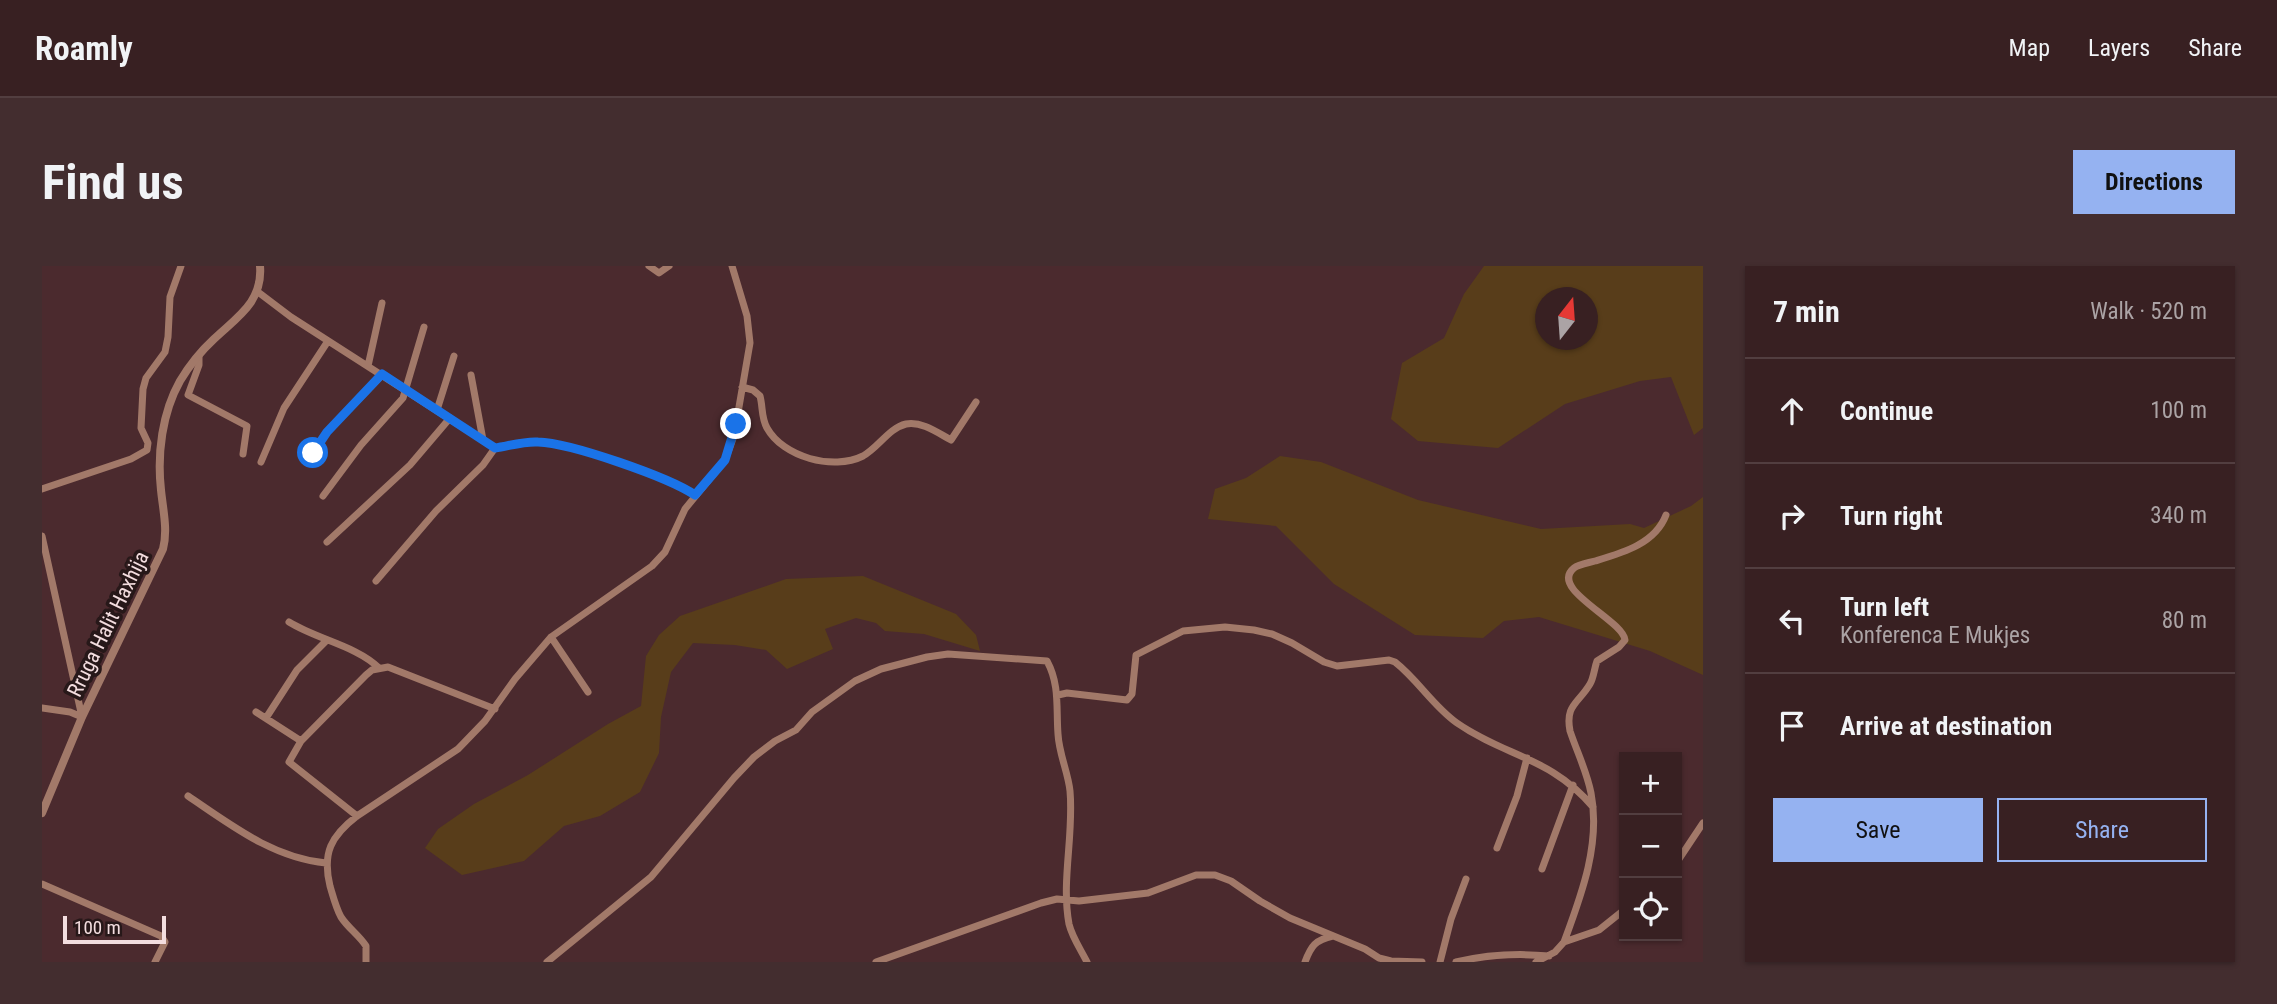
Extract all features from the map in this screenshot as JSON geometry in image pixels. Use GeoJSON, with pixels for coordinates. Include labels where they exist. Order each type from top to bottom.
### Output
{"type":"FeatureCollection","features":[{"type":"Feature","properties":{"kind":"street"},"geometry":{"type":"LineString","coordinates":[[42,489],[145,453],[148,443],[141,428],[143,389],[146,378],[164,352],[168,337],[170,297],[181,266]]}},
{"type":"Feature","properties":{"kind":"street"},"geometry":{"type":"LineString","coordinates":[[260,266],[261,282],[257,292],[495,448]]}},
{"type":"Feature","properties":{"kind":"street"},"geometry":{"type":"LineString","coordinates":[[649,266],[659,273],[669,266]]}},
{"type":"Feature","properties":{"kind":"street"},"geometry":{"type":"LineString","coordinates":[[366,962],[366,946],[340,915],[332,892],[326,863],[333,842],[357,816],[452,755],[470,739],[551,637],[660,560],[685,509],[718,470],[730,448],[750,354],[747,316],[732,266]]}},
{"type":"Feature","properties":{"kind":"street","name":"Rruga Halit Haxhija"},"geometry":{"type":"LineString","coordinates":[[42,813],[82,718],[163,549],[165,535],[159,467],[161,443],[176,390],[199,355],[242,314],[257,292]]}},
{"type":"Feature","properties":{"kind":"street"},"geometry":{"type":"LineString","coordinates":[[368,366],[382,303]]}},
{"type":"Feature","properties":{"kind":"street"},"geometry":{"type":"LineString","coordinates":[[323,496],[407,390],[424,327]]}},
{"type":"Feature","properties":{"kind":"street"},"geometry":{"type":"LineString","coordinates":[[261,462],[284,408],[328,341]]}},
{"type":"Feature","properties":{"kind":"street"},"geometry":{"type":"LineString","coordinates":[[199,355],[199,365],[188,396],[247,426],[243,454]]}},
{"type":"Feature","properties":{"kind":"street"},"geometry":{"type":"LineString","coordinates":[[437,410],[454,356]]}},
{"type":"Feature","properties":{"kind":"street"},"geometry":{"type":"LineString","coordinates":[[313,453],[327,432],[382,374]]}},
{"type":"Feature","properties":{"kind":"street"},"geometry":{"type":"LineString","coordinates":[[471,375],[483,440]]}},
{"type":"Feature","properties":{"kind":"street"},"geometry":{"type":"LineString","coordinates":[[742,387],[753,390],[760,396],[763,420],[770,434],[802,455],[838,463],[866,454],[893,431],[909,424],[930,429],[951,440],[976,402]]}},
{"type":"Feature","properties":{"kind":"street"},"geometry":{"type":"LineString","coordinates":[[327,542],[410,465],[450,418]]}},
{"type":"Feature","properties":{"kind":"street"},"geometry":{"type":"LineString","coordinates":[[376,581],[495,448],[527,442],[553,444],[600,457],[678,485],[695,495]]}},
{"type":"Feature","properties":{"kind":"street"},"geometry":{"type":"LineString","coordinates":[[148,443],[161,443]]}},
{"type":"Feature","properties":{"kind":"street"},"geometry":{"type":"LineString","coordinates":[[1564,942],[1588,866],[1593,807],[1586,774],[1570,731],[1569,715],[1574,703],[1591,681],[1597,662],[1619,648],[1625,637],[1621,629],[1573,591],[1568,582],[1569,577],[1579,565],[1615,555],[1642,543],[1660,528],[1666,515]]}},
{"type":"Feature","properties":{"kind":"street"},"geometry":{"type":"LineString","coordinates":[[42,537],[82,718]]}},
{"type":"Feature","properties":{"kind":"street"},"geometry":{"type":"LineString","coordinates":[[289,622],[302,631],[368,659],[379,668]]}},
{"type":"Feature","properties":{"kind":"street"},"geometry":{"type":"LineString","coordinates":[[1058,695],[1074,693],[1127,700],[1132,694],[1136,655],[1190,630],[1214,627],[1254,629],[1283,638],[1331,665],[1392,661],[1456,722],[1550,769],[1573,785],[1593,807]]}},
{"type":"Feature","properties":{"kind":"street"},"geometry":{"type":"LineString","coordinates":[[551,637],[588,692]]}},
{"type":"Feature","properties":{"kind":"street"},"geometry":{"type":"LineString","coordinates":[[266,718],[297,670],[326,641]]}},
{"type":"Feature","properties":{"kind":"street"},"geometry":{"type":"LineString","coordinates":[[547,962],[651,877],[754,757],[775,741],[796,730],[819,706],[867,674],[927,657],[948,654],[1047,661],[1058,695],[1059,741],[1070,790],[1065,900],[1071,932],[1087,962]]}},
{"type":"Feature","properties":{"kind":"street"},"geometry":{"type":"LineString","coordinates":[[357,816],[291,766],[290,758],[301,741],[372,670],[388,667],[495,709]]}},
{"type":"Feature","properties":{"kind":"street"},"geometry":{"type":"LineString","coordinates":[[42,708],[70,712],[82,718]]}},
{"type":"Feature","properties":{"kind":"street"},"geometry":{"type":"LineString","coordinates":[[256,712],[301,741]]}},
{"type":"Feature","properties":{"kind":"street"},"geometry":{"type":"LineString","coordinates":[[1497,848],[1517,796],[1527,758]]}},
{"type":"Feature","properties":{"kind":"street"},"geometry":{"type":"LineString","coordinates":[[1542,869],[1573,785]]}},
{"type":"Feature","properties":{"kind":"street"},"geometry":{"type":"LineString","coordinates":[[188,796],[231,827],[289,857],[326,863]]}},
{"type":"Feature","properties":{"kind":"street"},"geometry":{"type":"LineString","coordinates":[[1682,854],[1703,823]]}},
{"type":"Feature","properties":{"kind":"street"},"geometry":{"type":"LineString","coordinates":[[876,962],[1041,902],[1148,894],[1196,875],[1215,875],[1231,880],[1290,918],[1365,949],[1379,958],[1394,962],[1422,962]]}},
{"type":"Feature","properties":{"kind":"street"},"geometry":{"type":"LineString","coordinates":[[1440,962],[1451,919],[1466,878]]}},
{"type":"Feature","properties":{"kind":"street"},"geometry":{"type":"LineString","coordinates":[[42,884],[161,936],[165,942],[155,962]]}},
{"type":"Feature","properties":{"kind":"street"},"geometry":{"type":"LineString","coordinates":[[1536,962],[1549,956],[1564,942],[1599,930],[1619,914]]}},
{"type":"Feature","properties":{"kind":"street"},"geometry":{"type":"LineString","coordinates":[[1305,962],[1312,944],[1333,936]]}},
{"type":"Feature","properties":{"kind":"street"},"geometry":{"type":"LineString","coordinates":[[1456,962],[1481,956],[1549,956]]}},
{"type":"Feature","properties":{"kind":"shaded area"},"geometry":{"type":"Polygon","coordinates":[[[1484,266],[1703,266],[1703,428],[1694,435],[1671,377],[1640,381],[1565,404],[1498,448],[1418,441],[1391,419],[1402,363],[1444,338],[1464,294],[1484,266]]]}},
{"type":"Feature","properties":{"kind":"shaded area"},"geometry":{"type":"Polygon","coordinates":[[[1280,456],[1321,462],[1418,500],[1541,529],[1630,524],[1644,528],[1691,506],[1703,497],[1703,675],[1650,651],[1539,617],[1504,621],[1483,638],[1415,635],[1334,584],[1276,526],[1208,519],[1215,489],[1246,478],[1280,456]]]}},
{"type":"Feature","properties":{"kind":"shaded area"},"geometry":{"type":"Polygon","coordinates":[[[863,576],[956,614],[976,635],[980,651],[924,634],[885,631],[876,623],[856,618],[825,629],[833,649],[787,669],[766,650],[693,643],[671,672],[661,717],[659,753],[640,792],[600,816],[564,826],[524,861],[462,875],[425,848],[438,829],[474,804],[528,775],[641,706],[646,656],[659,635],[680,616],[786,579],[863,576]]]}},
{"type":"Feature","properties":{"kind":"route"},"geometry":{"type":"LineString","coordinates":[[313,453],[327,432],[382,374],[495,448],[527,442],[553,444],[600,457],[678,485],[695,495],[725,460],[736,424]]}}]}
